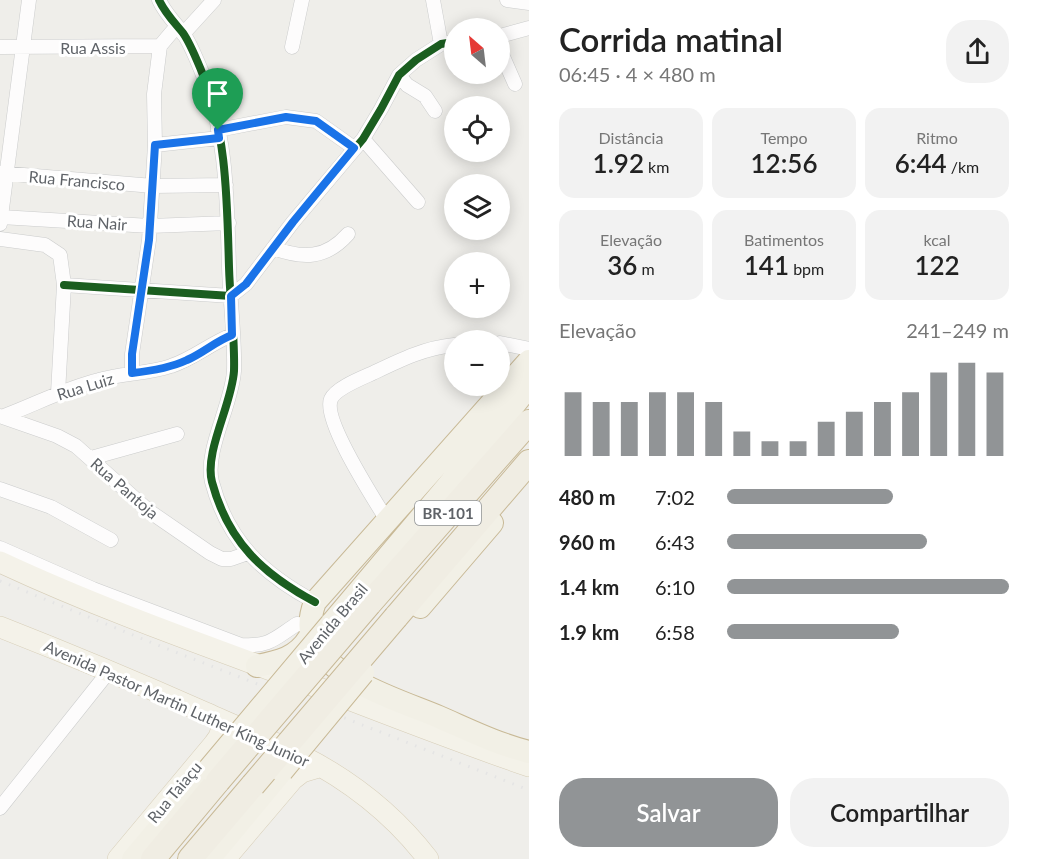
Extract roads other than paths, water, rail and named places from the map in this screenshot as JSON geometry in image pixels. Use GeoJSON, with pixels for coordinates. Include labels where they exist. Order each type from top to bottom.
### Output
{"type":"FeatureCollection","features":[{"type":"Feature","properties":{"kind":"highway","name":"Avenida Brasil"},"geometry":{"type":"LineString","coordinates":[[315,602],[529,362]]}},
{"type":"Feature","properties":{"kind":"highway","name":"Avenida Brasil"},"geometry":{"type":"LineString","coordinates":[[153,859],[317,628],[484,443],[529,386]]}},
{"type":"Feature","properties":{"kind":"highway","name":"Avenida Brasil"},"geometry":{"type":"LineString","coordinates":[[133,859],[369,604],[529,422]]}},
{"type":"Feature","properties":{"kind":"highway","name":"BR-101"},"geometry":{"type":"LineString","coordinates":[[190,859],[253,795],[396,617],[529,462]]}},
{"type":"Feature","properties":{"kind":"highway"},"geometry":{"type":"LineString","coordinates":[[225,858],[253,795],[376,658],[529,479]]}},
{"type":"Feature","properties":{"kind":"highway"},"geometry":{"type":"LineString","coordinates":[[315,602],[311,614],[317,628],[317,647],[332,663],[355,680],[500,744],[529,752]]}},
{"type":"Feature","properties":{"kind":"highway"},"geometry":{"type":"LineString","coordinates":[[257,666],[291,656],[305,645],[317,628]]}},
{"type":"Feature","properties":{"kind":"main road"},"geometry":{"type":"LineString","coordinates":[[0,562],[97,604],[257,666],[529,766]]}},
{"type":"Feature","properties":{"kind":"main road","name":"Avenida Pastor Martin Luther King Junior"},"geometry":{"type":"LineString","coordinates":[[0,627],[110,670],[303,756],[365,796],[392,818],[412,838],[428,859]]}},
{"type":"Feature","properties":{"kind":"main road","name":"Rua Taiaçu"},"geometry":{"type":"LineString","coordinates":[[118,859],[214,744],[224,722]]}},
{"type":"Feature","properties":{"kind":"main road"},"geometry":{"type":"LineString","coordinates":[[225,858],[293,779],[302,772],[320,767]]}},
{"type":"Feature","properties":{"kind":"street"},"geometry":{"type":"LineString","coordinates":[[1,220],[3,173],[29,0]]}},
{"type":"Feature","properties":{"kind":"street"},"geometry":{"type":"LineString","coordinates":[[159,0],[180,30],[201,72],[219,134],[226,185],[234,374],[210,471],[214,489],[228,523],[248,553],[276,579],[315,602]]}},
{"type":"Feature","properties":{"kind":"street"},"geometry":{"type":"LineString","coordinates":[[132,373],[132,354],[150,226],[155,145],[154,94],[160,46],[214,0]]}},
{"type":"Feature","properties":{"kind":"street"},"geometry":{"type":"LineString","coordinates":[[292,47],[302,0]]}},
{"type":"Feature","properties":{"kind":"street"},"geometry":{"type":"LineString","coordinates":[[434,0],[444,31]]}},
{"type":"Feature","properties":{"kind":"street"},"geometry":{"type":"LineString","coordinates":[[507,0],[529,3]]}},
{"type":"Feature","properties":{"kind":"street"},"geometry":{"type":"LineString","coordinates":[[510,33],[529,28]]}},
{"type":"Feature","properties":{"kind":"street"},"geometry":{"type":"LineString","coordinates":[[64,278],[142,290],[231,296],[246,284],[359,143],[399,75],[416,60],[444,45]]}},
{"type":"Feature","properties":{"kind":"street","name":"Rua Assis"},"geometry":{"type":"LineString","coordinates":[[0,47],[160,46]]}},
{"type":"Feature","properties":{"kind":"street"},"geometry":{"type":"LineString","coordinates":[[510,73],[515,84]]}},
{"type":"Feature","properties":{"kind":"street"},"geometry":{"type":"LineString","coordinates":[[399,75],[407,85],[425,96],[435,111]]}},
{"type":"Feature","properties":{"kind":"street"},"geometry":{"type":"LineString","coordinates":[[155,145],[219,134],[286,117],[316,121],[359,143],[418,202]]}},
{"type":"Feature","properties":{"kind":"street","name":"Rua Francisco"},"geometry":{"type":"LineString","coordinates":[[3,173],[153,186],[226,185]]}},
{"type":"Feature","properties":{"kind":"street","name":"Rua Nair"},"geometry":{"type":"LineString","coordinates":[[1,220],[150,226],[229,223]]}},
{"type":"Feature","properties":{"kind":"street"},"geometry":{"type":"LineString","coordinates":[[273,248],[290,254],[312,255],[325,252],[338,245],[348,234]]}},
{"type":"Feature","properties":{"kind":"street"},"geometry":{"type":"LineString","coordinates":[[0,239],[45,244],[60,255],[64,278],[58,393]]}},
{"type":"Feature","properties":{"kind":"street","name":"Rua Luiz"},"geometry":{"type":"LineString","coordinates":[[2,416],[58,393],[98,380],[171,366],[189,359],[232,335]]}},
{"type":"Feature","properties":{"kind":"street"},"geometry":{"type":"LineString","coordinates":[[510,345],[529,349]]}},
{"type":"Feature","properties":{"kind":"street"},"geometry":{"type":"LineString","coordinates":[[388,522],[339,437],[330,408],[331,399],[336,393],[412,354],[444,346]]}},
{"type":"Feature","properties":{"kind":"street","name":"Rua Pantoja"},"geometry":{"type":"LineString","coordinates":[[2,416],[57,436],[76,446],[149,511],[210,553],[222,559],[231,559],[248,553]]}},
{"type":"Feature","properties":{"kind":"street"},"geometry":{"type":"LineString","coordinates":[[91,458],[177,435]]}},
{"type":"Feature","properties":{"kind":"street"},"geometry":{"type":"LineString","coordinates":[[0,489],[51,507],[111,540]]}},
{"type":"Feature","properties":{"kind":"street"},"geometry":{"type":"LineString","coordinates":[[0,548],[93,589],[241,645],[264,644],[284,635],[297,624],[317,628]]}},
{"type":"Feature","properties":{"kind":"street"},"geometry":{"type":"LineString","coordinates":[[0,808],[110,670]]}},
{"type":"Feature","properties":{"kind":"railway"},"geometry":{"type":"LineString","coordinates":[[0,581],[529,790]]}}]}
